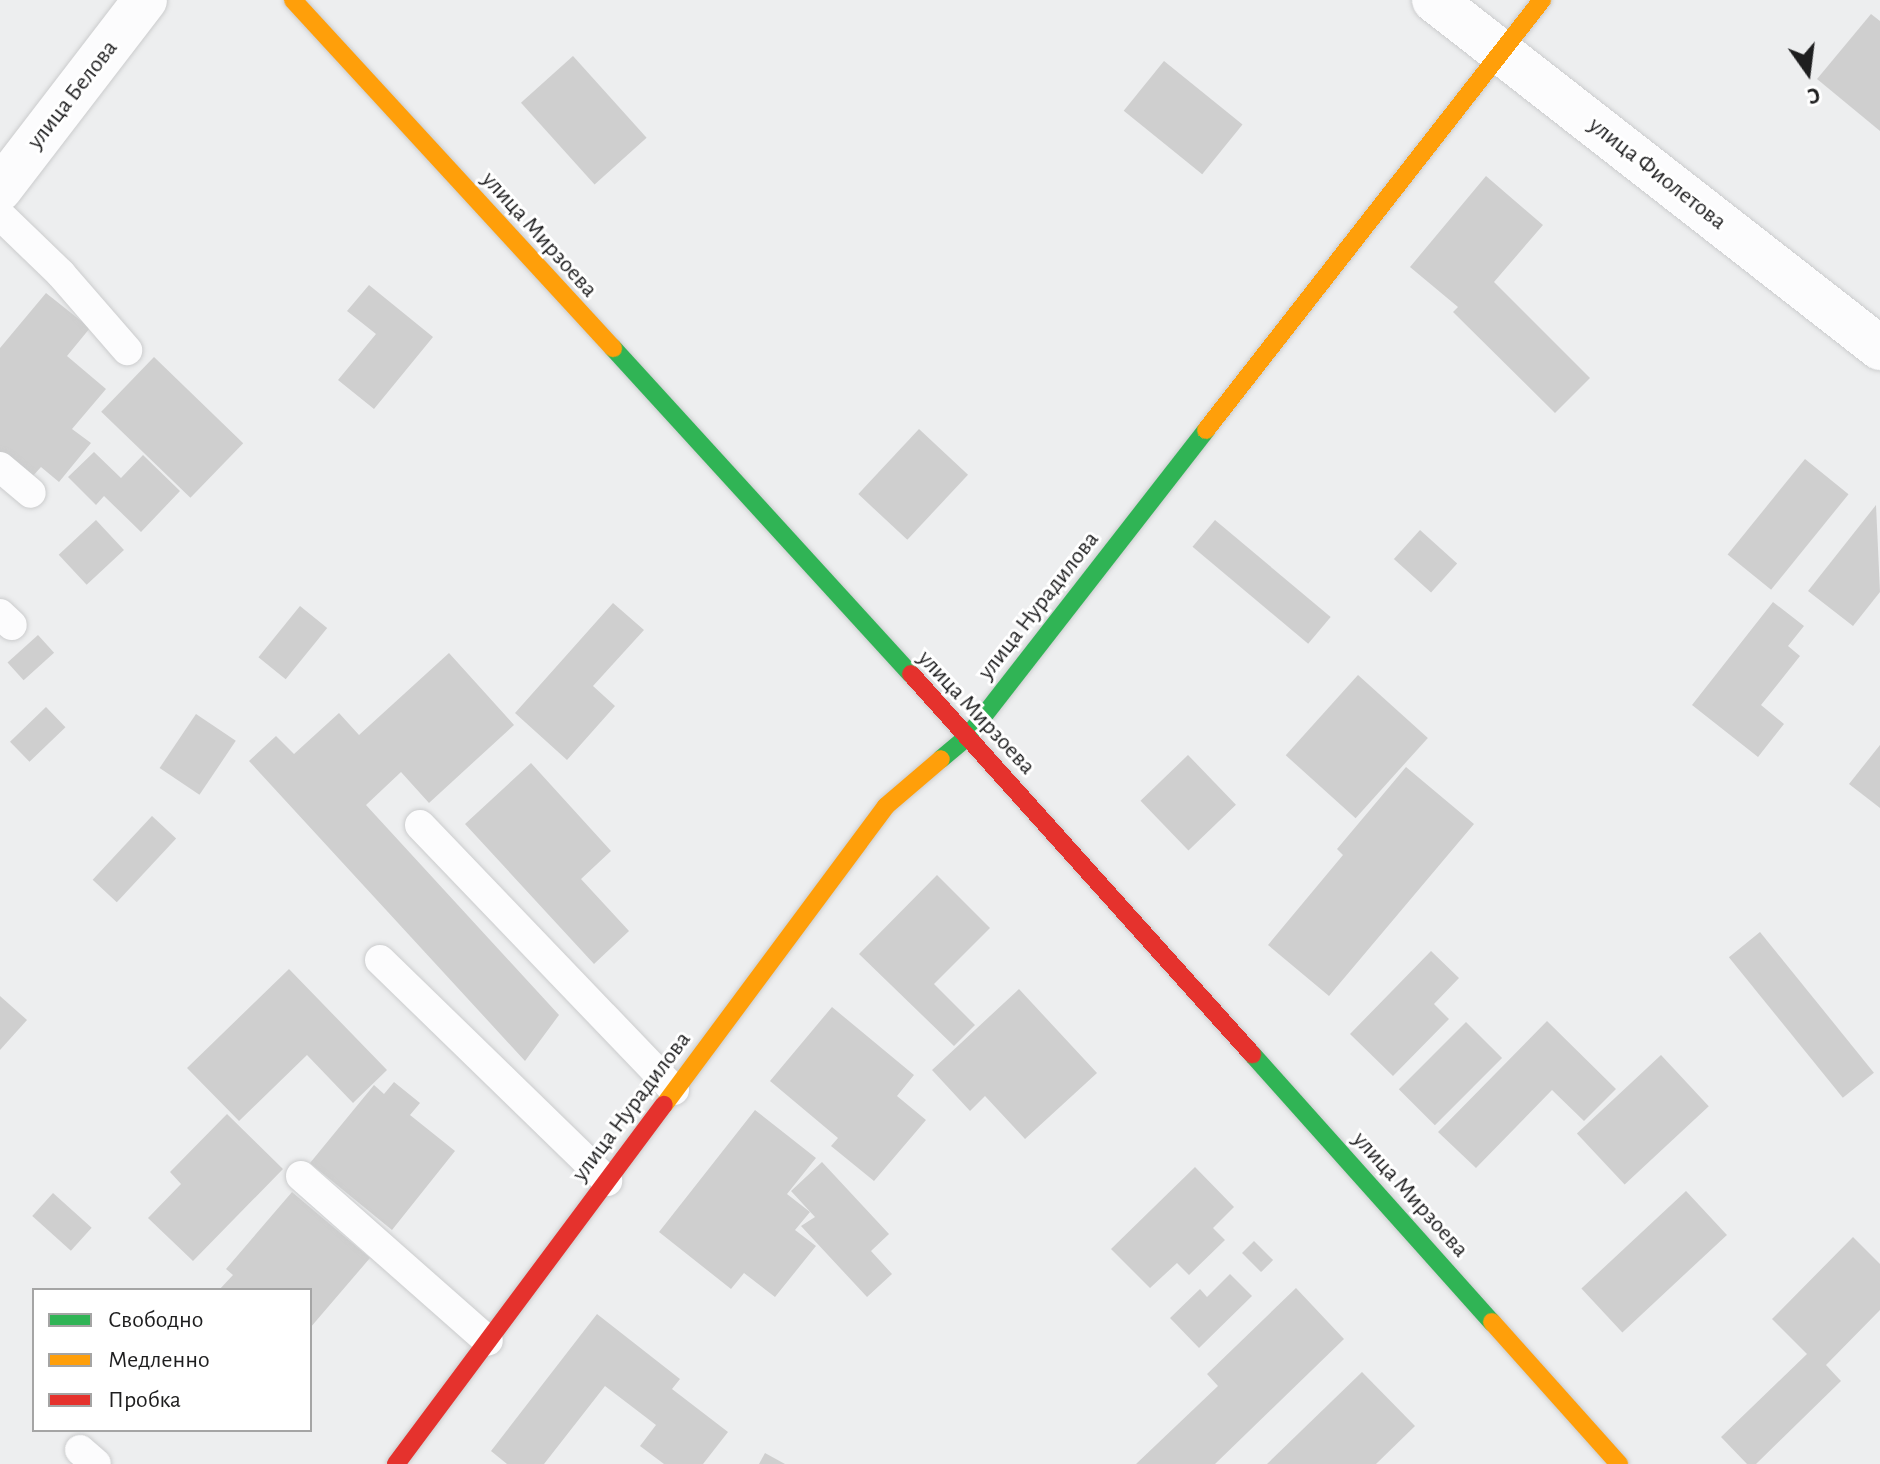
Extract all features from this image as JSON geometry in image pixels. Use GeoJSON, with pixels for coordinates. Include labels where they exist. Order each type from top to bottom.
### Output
{"type":"FeatureCollection","features":[{"type":"Feature","properties":{"kind":"street","name":"улица Белова"},"geometry":{"type":"LineString","coordinates":[[0,189],[145,0]]}},
{"type":"Feature","properties":{"kind":"street","name":"улица Мирзоева"},"geometry":{"type":"LineString","coordinates":[[293,0],[968,736],[1619,1464]]}},
{"type":"Feature","properties":{"kind":"street","name":"улица Фиолетова"},"geometry":{"type":"LineString","coordinates":[[1434,0],[1880,348]]}},
{"type":"Feature","properties":{"kind":"street","name":"улица Нурадилова"},"geometry":{"type":"LineString","coordinates":[[396,1464],[886,806],[968,736],[1542,0]]}},
{"type":"Feature","properties":{"kind":"lane"},"geometry":{"type":"LineString","coordinates":[[0,215],[61,274],[127,350]]}},
{"type":"Feature","properties":{"kind":"lane"},"geometry":{"type":"LineString","coordinates":[[0,467],[31,493]]}},
{"type":"Feature","properties":{"kind":"lane"},"geometry":{"type":"LineString","coordinates":[[420,825],[674,1090]]}},
{"type":"Feature","properties":{"kind":"lane"},"geometry":{"type":"LineString","coordinates":[[380,960],[607,1181]]}},
{"type":"Feature","properties":{"kind":"lane"},"geometry":{"type":"LineString","coordinates":[[301,1176],[488,1341]]}},
{"type":"Feature","properties":{"kind":"building"},"geometry":{"type":"Polygon","coordinates":[[[1871,14],[1880,21],[1880,131],[1817,79],[1871,14]]]}},
{"type":"Feature","properties":{"kind":"building"},"geometry":{"type":"Polygon","coordinates":[[[573,56],[647,138],[595,185],[521,103],[573,56]]]}},
{"type":"Feature","properties":{"kind":"building"},"geometry":{"type":"Polygon","coordinates":[[[1164,61],[1242,125],[1202,174],[1124,111],[1164,61]]]}},
{"type":"Feature","properties":{"kind":"building"},"geometry":{"type":"Polygon","coordinates":[[[1486,176],[1543,225],[1494,282],[1590,378],[1555,413],[1453,312],[1458,307],[1410,267],[1486,176]]]}},
{"type":"Feature","properties":{"kind":"building"},"geometry":{"type":"Polygon","coordinates":[[[369,285],[433,337],[374,409],[338,380],[376,334],[347,311],[369,285]]]}},
{"type":"Feature","properties":{"kind":"building"},"geometry":{"type":"Polygon","coordinates":[[[46,293],[90,328],[67,356],[106,389],[72,429],[91,443],[59,482],[41,467],[31,478],[0,452],[0,348],[46,293]]]}},
{"type":"Feature","properties":{"kind":"building"},"geometry":{"type":"Polygon","coordinates":[[[154,357],[243,443],[190,498],[101,412],[154,357]]]}},
{"type":"Feature","properties":{"kind":"building"},"geometry":{"type":"Polygon","coordinates":[[[919,429],[968,475],[907,540],[858,494],[919,429]]]}},
{"type":"Feature","properties":{"kind":"building"},"geometry":{"type":"Polygon","coordinates":[[[94,452],[121,478],[143,455],[180,491],[141,532],[104,496],[96,505],[68,477],[94,452]]]}},
{"type":"Feature","properties":{"kind":"building"},"geometry":{"type":"Polygon","coordinates":[[[1805,459],[1849,494],[1771,590],[1728,555],[1805,459]]]}},
{"type":"Feature","properties":{"kind":"building"},"geometry":{"type":"Polygon","coordinates":[[[1876,505],[1880,592],[1853,626],[1808,591],[1876,505]]]}},
{"type":"Feature","properties":{"kind":"building"},"geometry":{"type":"Polygon","coordinates":[[[96,520],[124,550],[87,585],[59,555],[96,520]]]}},
{"type":"Feature","properties":{"kind":"building"},"geometry":{"type":"Polygon","coordinates":[[[1215,520],[1331,617],[1308,644],[1193,547],[1215,520]]]}},
{"type":"Feature","properties":{"kind":"building"},"geometry":{"type":"Polygon","coordinates":[[[1420,530],[1457,563],[1431,592],[1394,559],[1420,530]]]}},
{"type":"Feature","properties":{"kind":"building"},"geometry":{"type":"Polygon","coordinates":[[[1773,602],[1804,626],[1788,646],[1800,656],[1761,705],[1784,724],[1758,757],[1692,705],[1773,602]]]}},
{"type":"Feature","properties":{"kind":"building"},"geometry":{"type":"Polygon","coordinates":[[[613,603],[644,630],[593,686],[615,706],[567,760],[515,713],[613,603]]]}},
{"type":"Feature","properties":{"kind":"building"},"geometry":{"type":"Polygon","coordinates":[[[300,606],[327,628],[286,679],[258,657],[300,606]]]}},
{"type":"Feature","properties":{"kind":"building"},"geometry":{"type":"Polygon","coordinates":[[[38,635],[54,653],[24,680],[8,662],[38,635]]]}},
{"type":"Feature","properties":{"kind":"building"},"geometry":{"type":"Polygon","coordinates":[[[449,653],[514,725],[429,803],[401,772],[366,805],[559,1015],[525,1061],[249,761],[276,736],[294,754],[339,713],[359,735],[449,653]]]}},
{"type":"Feature","properties":{"kind":"building"},"geometry":{"type":"Polygon","coordinates":[[[1358,675],[1428,738],[1356,818],[1286,755],[1358,675]]]}},
{"type":"Feature","properties":{"kind":"building"},"geometry":{"type":"Polygon","coordinates":[[[46,707],[65,727],[29,762],[10,742],[46,707]]]}},
{"type":"Feature","properties":{"kind":"building"},"geometry":{"type":"Polygon","coordinates":[[[196,714],[236,741],[199,795],[160,768],[196,714]]]}},
{"type":"Feature","properties":{"kind":"building"},"geometry":{"type":"Polygon","coordinates":[[[1880,745],[1880,808],[1849,784],[1880,745]]]}},
{"type":"Feature","properties":{"kind":"building"},"geometry":{"type":"Polygon","coordinates":[[[1188,755],[1236,805],[1188,850],[1141,801],[1188,755]]]}},
{"type":"Feature","properties":{"kind":"building"},"geometry":{"type":"Polygon","coordinates":[[[531,763],[611,851],[581,879],[629,931],[594,964],[465,824],[531,763]]]}},
{"type":"Feature","properties":{"kind":"building"},"geometry":{"type":"Polygon","coordinates":[[[1406,767],[1474,824],[1329,996],[1268,945],[1343,855],[1337,849],[1406,767]]]}},
{"type":"Feature","properties":{"kind":"building"},"geometry":{"type":"Polygon","coordinates":[[[152,816],[176,839],[117,902],[93,880],[152,816]]]}},
{"type":"Feature","properties":{"kind":"building"},"geometry":{"type":"Polygon","coordinates":[[[937,875],[990,928],[934,984],[975,1025],[954,1046],[859,954],[937,875]]]}},
{"type":"Feature","properties":{"kind":"building"},"geometry":{"type":"Polygon","coordinates":[[[1760,932],[1874,1073],[1843,1098],[1729,957],[1760,932]]]}},
{"type":"Feature","properties":{"kind":"building"},"geometry":{"type":"Polygon","coordinates":[[[1431,951],[1459,978],[1434,1004],[1449,1019],[1393,1076],[1350,1034],[1431,951]]]}},
{"type":"Feature","properties":{"kind":"building"},"geometry":{"type":"Polygon","coordinates":[[[289,969],[387,1070],[353,1103],[307,1055],[239,1121],[187,1068],[289,969]]]}},
{"type":"Feature","properties":{"kind":"building"},"geometry":{"type":"Polygon","coordinates":[[[1019,989],[1097,1073],[1025,1139],[985,1096],[970,1111],[932,1070],[1019,989]]]}},
{"type":"Feature","properties":{"kind":"building"},"geometry":{"type":"Polygon","coordinates":[[[0,996],[27,1020],[0,1050],[0,996]]]}},
{"type":"Feature","properties":{"kind":"building"},"geometry":{"type":"Polygon","coordinates":[[[832,1007],[914,1075],[897,1096],[926,1120],[874,1181],[831,1146],[838,1138],[770,1081],[832,1007]]]}},
{"type":"Feature","properties":{"kind":"building"},"geometry":{"type":"Polygon","coordinates":[[[1547,1021],[1616,1089],[1584,1121],[1552,1090],[1476,1168],[1438,1132],[1547,1021]]]}},
{"type":"Feature","properties":{"kind":"building"},"geometry":{"type":"Polygon","coordinates":[[[1466,1022],[1502,1058],[1435,1125],[1399,1089],[1466,1022]]]}},
{"type":"Feature","properties":{"kind":"building"},"geometry":{"type":"Polygon","coordinates":[[[1661,1055],[1709,1106],[1625,1185],[1577,1133],[1661,1055]]]}},
{"type":"Feature","properties":{"kind":"building"},"geometry":{"type":"Polygon","coordinates":[[[394,1082],[420,1103],[410,1115],[455,1151],[392,1230],[310,1163],[374,1085],[384,1094],[394,1082]]]}},
{"type":"Feature","properties":{"kind":"building"},"geometry":{"type":"Polygon","coordinates":[[[755,1110],[816,1158],[787,1194],[810,1212],[795,1230],[816,1246],[775,1297],[744,1273],[731,1289],[659,1232],[755,1110]]]}},
{"type":"Feature","properties":{"kind":"building"},"geometry":{"type":"Polygon","coordinates":[[[227,1114],[283,1169],[193,1261],[148,1218],[181,1184],[170,1172],[227,1114]]]}},
{"type":"Feature","properties":{"kind":"building"},"geometry":{"type":"Polygon","coordinates":[[[822,1162],[889,1234],[871,1251],[892,1274],[867,1297],[801,1226],[815,1217],[791,1191],[822,1162]]]}},
{"type":"Feature","properties":{"kind":"building"},"geometry":{"type":"Polygon","coordinates":[[[1195,1167],[1234,1207],[1213,1228],[1225,1240],[1189,1275],[1177,1263],[1150,1288],[1111,1249],[1195,1167]]]}},
{"type":"Feature","properties":{"kind":"building"},"geometry":{"type":"Polygon","coordinates":[[[1686,1191],[1727,1235],[1622,1332],[1581,1289],[1686,1191]]]}},
{"type":"Feature","properties":{"kind":"building"},"geometry":{"type":"Polygon","coordinates":[[[292,1192],[370,1258],[312,1326],[312,1288],[221,1288],[233,1275],[226,1269],[292,1192]]]}},
{"type":"Feature","properties":{"kind":"building"},"geometry":{"type":"Polygon","coordinates":[[[53,1193],[92,1228],[71,1251],[32,1216],[53,1193]]]}},
{"type":"Feature","properties":{"kind":"building"},"geometry":{"type":"Polygon","coordinates":[[[1853,1237],[1880,1264],[1880,1310],[1826,1365],[1841,1381],[1756,1464],[1747,1464],[1721,1437],[1807,1354],[1772,1319],[1853,1237]]]}},
{"type":"Feature","properties":{"kind":"building"},"geometry":{"type":"Polygon","coordinates":[[[1254,1241],[1273,1260],[1261,1272],[1242,1253],[1254,1241]]]}},
{"type":"Feature","properties":{"kind":"building"},"geometry":{"type":"Polygon","coordinates":[[[1230,1274],[1252,1296],[1199,1348],[1170,1318],[1200,1289],[1207,1297],[1230,1274]]]}},
{"type":"Feature","properties":{"kind":"building"},"geometry":{"type":"Polygon","coordinates":[[[1296,1288],[1344,1339],[1215,1464],[1136,1464],[1218,1386],[1207,1374],[1296,1288]]]}},
{"type":"Feature","properties":{"kind":"building"},"geometry":{"type":"Polygon","coordinates":[[[597,1314],[680,1379],[672,1389],[728,1432],[703,1464],[664,1464],[640,1446],[656,1425],[605,1386],[544,1464],[507,1464],[491,1451],[597,1314]]]}},
{"type":"Feature","properties":{"kind":"building"},"geometry":{"type":"Polygon","coordinates":[[[1362,1372],[1415,1426],[1376,1464],[1267,1464],[1362,1372]]]}},
{"type":"Feature","properties":{"kind":"building"},"geometry":{"type":"Polygon","coordinates":[[[765,1453],[785,1464],[759,1464],[765,1453]]]}},
{"type":"Feature","properties":{"kind":"traffic: fast"},"geometry":{"type":"LineString","coordinates":[[613,348],[911,674]]}},
{"type":"Feature","properties":{"kind":"traffic: fast"},"geometry":{"type":"LineString","coordinates":[[941,759],[968,736],[1206,430]]}},
{"type":"Feature","properties":{"kind":"traffic: fast"},"geometry":{"type":"LineString","coordinates":[[1252,1054],[1492,1322]]}},
{"type":"Feature","properties":{"kind":"traffic: slow"},"geometry":{"type":"LineString","coordinates":[[293,0],[613,348]]}},
{"type":"Feature","properties":{"kind":"traffic: slow"},"geometry":{"type":"LineString","coordinates":[[1206,430],[1542,0]]}},
{"type":"Feature","properties":{"kind":"traffic: slow"},"geometry":{"type":"LineString","coordinates":[[664,1105],[886,806],[941,759]]}},
{"type":"Feature","properties":{"kind":"traffic: slow"},"geometry":{"type":"LineString","coordinates":[[1492,1322],[1619,1464]]}},
{"type":"Feature","properties":{"kind":"traffic: jam"},"geometry":{"type":"LineString","coordinates":[[911,674],[1252,1054]]}},
{"type":"Feature","properties":{"kind":"traffic: jam"},"geometry":{"type":"LineString","coordinates":[[396,1464],[664,1105]]}}]}
